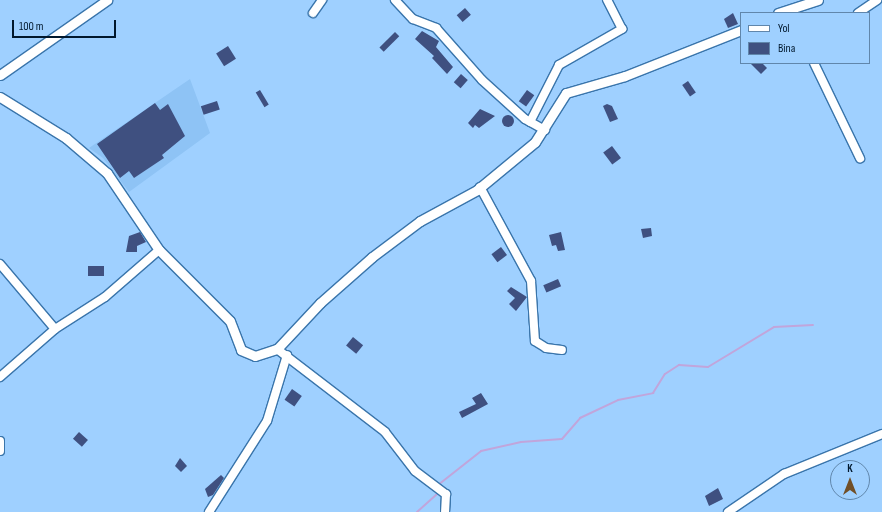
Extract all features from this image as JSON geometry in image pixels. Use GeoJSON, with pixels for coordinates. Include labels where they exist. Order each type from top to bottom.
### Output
{"type":"FeatureCollection","features":[{"type":"Feature","properties":{"kind":"street"},"geometry":{"type":"LineString","coordinates":[[2,70],[108,0]]}},
{"type":"Feature","properties":{"kind":"street"},"geometry":{"type":"LineString","coordinates":[[313,13],[322,0]]}},
{"type":"Feature","properties":{"kind":"street"},"geometry":{"type":"LineString","coordinates":[[395,0],[414,19],[436,28],[482,80],[530,122],[545,130]]}},
{"type":"Feature","properties":{"kind":"street"},"geometry":{"type":"LineString","coordinates":[[530,122],[558,65],[622,28],[608,0]]}},
{"type":"Feature","properties":{"kind":"street"},"geometry":{"type":"LineString","coordinates":[[781,12],[818,0]]}},
{"type":"Feature","properties":{"kind":"street"},"geometry":{"type":"LineString","coordinates":[[859,12],[877,0]]}},
{"type":"Feature","properties":{"kind":"street"},"geometry":{"type":"LineString","coordinates":[[0,97],[66,138],[107,173],[160,250],[230,321],[241,350],[255,356],[277,349],[320,303],[372,257],[420,221],[480,188],[545,130],[566,93],[625,76],[740,30]]}},
{"type":"Feature","properties":{"kind":"street"},"geometry":{"type":"LineString","coordinates":[[814,64],[860,158]]}},
{"type":"Feature","properties":{"kind":"street"},"geometry":{"type":"LineString","coordinates":[[480,188],[531,281],[535,341],[546,348],[562,350]]}},
{"type":"Feature","properties":{"kind":"street"},"geometry":{"type":"LineString","coordinates":[[0,377],[54,329],[105,297],[160,250]]}},
{"type":"Feature","properties":{"kind":"street"},"geometry":{"type":"LineString","coordinates":[[0,264],[54,329]]}},
{"type":"Feature","properties":{"kind":"street"},"geometry":{"type":"LineString","coordinates":[[277,349],[287,355],[385,432],[415,471],[446,494],[445,512]]}},
{"type":"Feature","properties":{"kind":"street"},"geometry":{"type":"LineString","coordinates":[[209,512],[230,484],[241,458],[267,421],[287,355]]}},
{"type":"Feature","properties":{"kind":"street"},"geometry":{"type":"LineString","coordinates":[[728,512],[784,474],[882,434]]}},
{"type":"Feature","properties":{"kind":"street"},"geometry":{"type":"LineString","coordinates":[[0,441],[0,451]]}},
{"type":"Feature","properties":{"kind":"shaded area"},"geometry":{"type":"Polygon","coordinates":[[[190,79],[210,133],[129,192],[103,158],[89,148],[190,79]]]}},
{"type":"Feature","properties":{"kind":"building"},"geometry":{"type":"Polygon","coordinates":[[[465,8],[471,15],[463,22],[457,15],[465,8]]]}},
{"type":"Feature","properties":{"kind":"building"},"geometry":{"type":"Polygon","coordinates":[[[733,13],[738,24],[728,28],[724,19],[733,13]]]}},
{"type":"Feature","properties":{"kind":"building"},"geometry":{"type":"Polygon","coordinates":[[[422,31],[439,41],[436,47],[453,67],[447,74],[432,58],[434,56],[415,39],[422,31]]]}},
{"type":"Feature","properties":{"kind":"building"},"geometry":{"type":"Polygon","coordinates":[[[395,32],[399,36],[384,52],[379,48],[395,32]]]}},
{"type":"Feature","properties":{"kind":"building"},"geometry":{"type":"Polygon","coordinates":[[[228,46],[236,59],[224,66],[216,53],[228,46]]]}},
{"type":"Feature","properties":{"kind":"building"},"geometry":{"type":"Polygon","coordinates":[[[751,64],[763,64],[767,68],[761,74],[751,64]]]}},
{"type":"Feature","properties":{"kind":"building"},"geometry":{"type":"Polygon","coordinates":[[[461,74],[468,80],[461,88],[454,82],[461,74]]]}},
{"type":"Feature","properties":{"kind":"building"},"geometry":{"type":"Polygon","coordinates":[[[688,81],[696,93],[690,97],[682,85],[688,81]]]}},
{"type":"Feature","properties":{"kind":"building"},"geometry":{"type":"Polygon","coordinates":[[[260,90],[269,105],[264,107],[256,93],[260,90]]]}},
{"type":"Feature","properties":{"kind":"building"},"geometry":{"type":"Polygon","coordinates":[[[527,90],[534,95],[526,107],[519,101],[527,90]]]}},
{"type":"Feature","properties":{"kind":"building"},"geometry":{"type":"Polygon","coordinates":[[[217,101],[220,110],[204,115],[201,106],[217,101]]]}},
{"type":"Feature","properties":{"kind":"building"},"geometry":{"type":"Polygon","coordinates":[[[155,103],[160,110],[168,104],[185,136],[162,155],[164,158],[134,178],[129,171],[120,178],[97,144],[155,103]]]}},
{"type":"Feature","properties":{"kind":"building"},"geometry":{"type":"Polygon","coordinates":[[[607,104],[612,106],[618,119],[610,122],[603,106],[607,104]]]}},
{"type":"Feature","properties":{"kind":"building"},"geometry":{"type":"Polygon","coordinates":[[[480,109],[495,116],[479,128],[475,125],[473,128],[468,123],[480,109]]]}},
{"type":"Feature","properties":{"kind":"building"},"geometry":{"type":"Polygon","coordinates":[[[506,115],[510,115],[514,121],[510,127],[506,127],[502,123],[502,119],[506,115]]]}},
{"type":"Feature","properties":{"kind":"building"},"geometry":{"type":"Polygon","coordinates":[[[612,146],[621,158],[612,165],[603,153],[612,146]]]}},
{"type":"Feature","properties":{"kind":"building"},"geometry":{"type":"Polygon","coordinates":[[[651,228],[652,236],[643,238],[641,229],[651,228]]]}},
{"type":"Feature","properties":{"kind":"building"},"geometry":{"type":"Polygon","coordinates":[[[140,232],[146,242],[137,246],[137,252],[126,252],[129,236],[140,232]]]}},
{"type":"Feature","properties":{"kind":"building"},"geometry":{"type":"Polygon","coordinates":[[[561,232],[565,250],[558,251],[556,245],[552,246],[549,235],[561,232]]]}},
{"type":"Feature","properties":{"kind":"building"},"geometry":{"type":"Polygon","coordinates":[[[501,247],[507,255],[497,262],[491,254],[501,247]]]}},
{"type":"Feature","properties":{"kind":"building"},"geometry":{"type":"Polygon","coordinates":[[[88,266],[104,266],[104,276],[88,276],[88,266]]]}},
{"type":"Feature","properties":{"kind":"building"},"geometry":{"type":"Polygon","coordinates":[[[558,279],[561,286],[546,293],[543,285],[558,279]]]}},
{"type":"Feature","properties":{"kind":"building"},"geometry":{"type":"Polygon","coordinates":[[[511,287],[527,297],[516,311],[509,304],[515,298],[507,291],[511,287]]]}},
{"type":"Feature","properties":{"kind":"building"},"geometry":{"type":"Polygon","coordinates":[[[353,337],[363,345],[356,354],[346,346],[353,337]]]}},
{"type":"Feature","properties":{"kind":"building"},"geometry":{"type":"Polygon","coordinates":[[[292,389],[302,396],[294,407],[285,400],[292,389]]]}},
{"type":"Feature","properties":{"kind":"building"},"geometry":{"type":"Polygon","coordinates":[[[481,393],[488,404],[462,418],[459,412],[476,404],[472,398],[481,393]]]}},
{"type":"Feature","properties":{"kind":"building"},"geometry":{"type":"Polygon","coordinates":[[[79,432],[88,440],[82,447],[73,439],[79,432]]]}},
{"type":"Feature","properties":{"kind":"building"},"geometry":{"type":"Polygon","coordinates":[[[180,458],[187,466],[181,472],[175,466],[180,458]]]}},
{"type":"Feature","properties":{"kind":"building"},"geometry":{"type":"Polygon","coordinates":[[[221,475],[224,478],[213,495],[208,497],[205,489],[221,475]]]}},
{"type":"Feature","properties":{"kind":"building"},"geometry":{"type":"Polygon","coordinates":[[[718,488],[723,499],[709,506],[705,496],[718,488]]]}},
{"type":"Feature","properties":{"kind":"waterway"},"geometry":{"type":"LineString","coordinates":[[438,485],[481,451],[521,442],[562,439],[580,418],[618,400],[653,393],[665,374],[679,365],[708,367],[774,327],[813,325]]}},
{"type":"Feature","properties":{"kind":"waterway"},"geometry":{"type":"LineString","coordinates":[[417,512],[437,494]]}}]}
